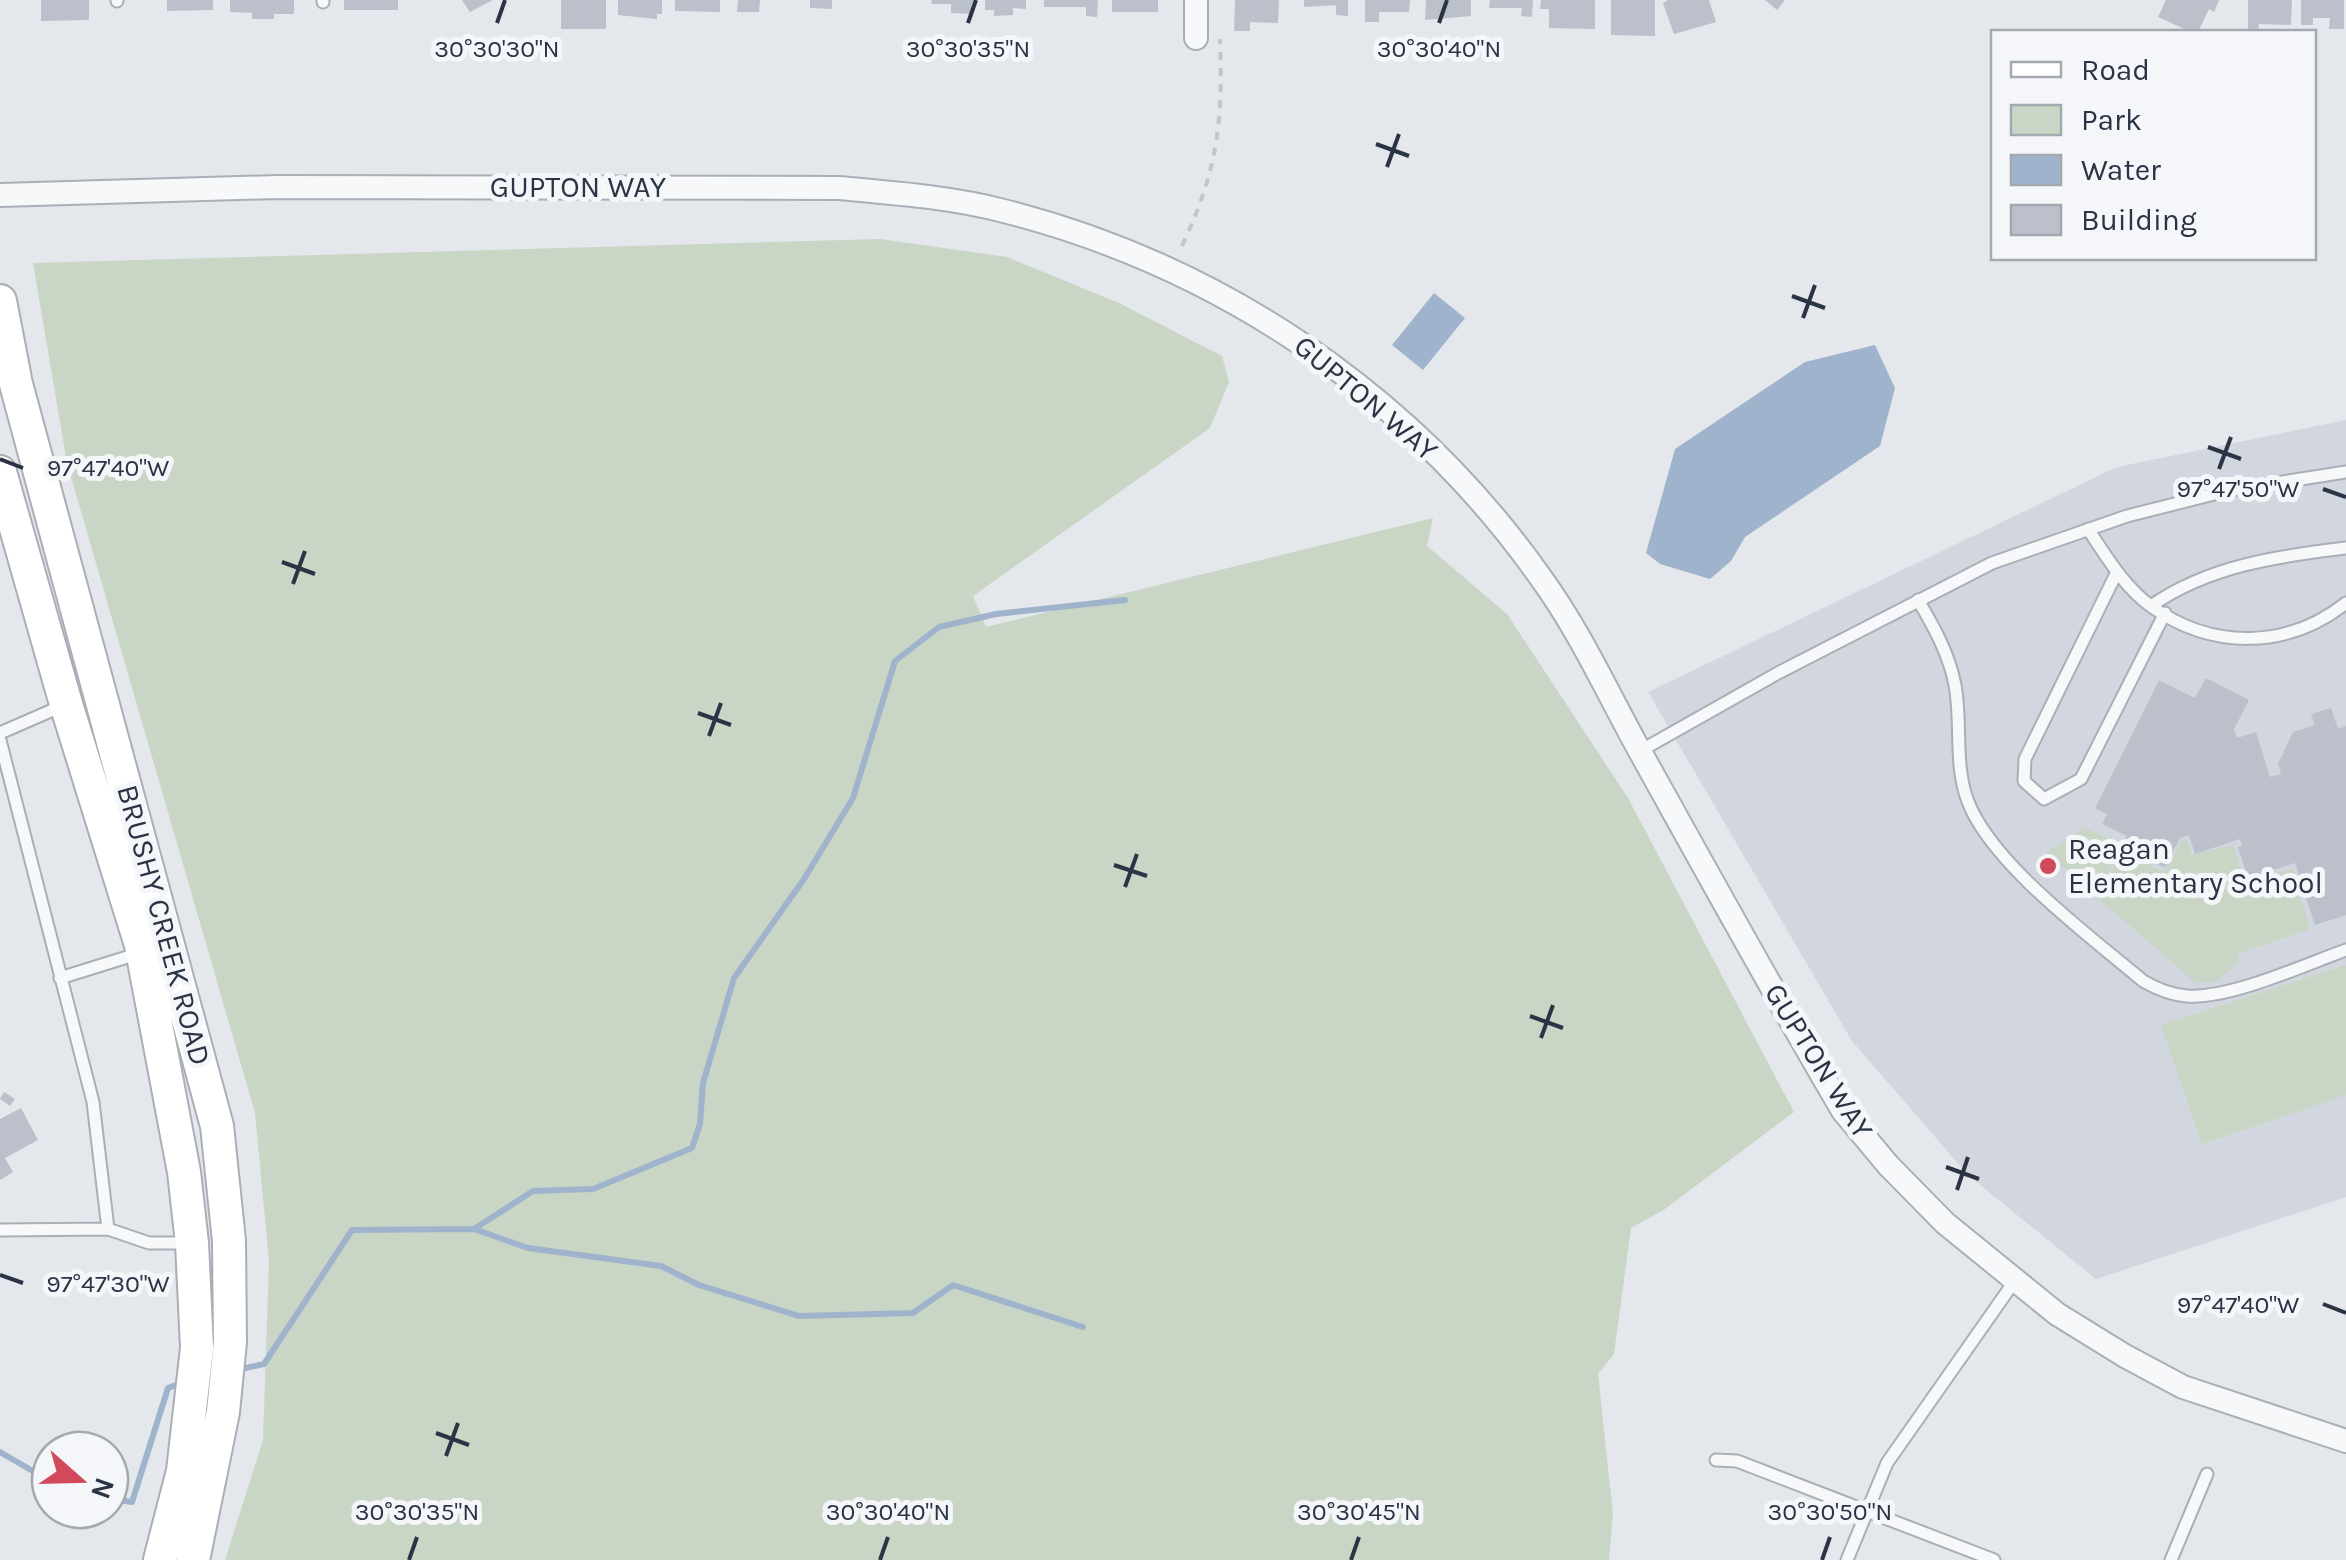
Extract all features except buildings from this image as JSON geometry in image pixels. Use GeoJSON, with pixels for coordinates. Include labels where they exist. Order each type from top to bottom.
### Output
{"type":"FeatureCollection","features":[{"type":"Feature","properties":{"kind":"main road","name":"BRUSHY CREEK ROAD"},"geometry":{"type":"LineString","coordinates":[[0,301],[21,402],[156,948],[192,1243],[197,1334],[192,1416],[160,1560]]}},
{"type":"Feature","properties":{"kind":"main road","name":"BRUSHY CREEK ROAD"},"geometry":{"type":"LineString","coordinates":[[0,472],[66,704],[217,1126],[229,1241],[230,1342],[223,1412],[193,1560]]}},
{"type":"Feature","properties":{"kind":"street"},"geometry":{"type":"LineString","coordinates":[[1196,0],[1196,38]]}},
{"type":"Feature","properties":{"kind":"street","name":"GUPTON WAY"},"geometry":{"type":"LineString","coordinates":[[0,195],[277,187],[839,188],[922,196],[1002,210],[1140,256],[1216,291],[1286,332],[1396,415],[1497,520],[1543,580],[1589,655],[1843,1110],[1888,1165],[1945,1223],[2057,1314],[2125,1356],[2183,1387],[2346,1441]]}},
{"type":"Feature","properties":{"kind":"lane"},"geometry":{"type":"LineString","coordinates":[[1640,751],[1778,673],[1992,563],[2088,529],[2230,490],[2346,472]]}},
{"type":"Feature","properties":{"kind":"lane"},"geometry":{"type":"LineString","coordinates":[[2088,529],[2117,572],[2151,606],[2223,639],[2304,630],[2346,603]]}},
{"type":"Feature","properties":{"kind":"lane"},"geometry":{"type":"LineString","coordinates":[[2151,606],[2203,578],[2282,555],[2346,548]]}},
{"type":"Feature","properties":{"kind":"lane"},"geometry":{"type":"LineString","coordinates":[[2117,572],[2025,759],[2024,781],[2044,799],[2081,780],[2165,614]]}},
{"type":"Feature","properties":{"kind":"lane"},"geometry":{"type":"LineString","coordinates":[[1918,600],[1948,658],[1955,686],[1958,758],[1967,798],[1982,830],[2026,878],[2143,981],[2163,992],[2210,996],[2346,950]]}},
{"type":"Feature","properties":{"kind":"lane"},"geometry":{"type":"LineString","coordinates":[[66,704],[0,737],[94,1102],[108,1228]]}},
{"type":"Feature","properties":{"kind":"lane"},"geometry":{"type":"LineString","coordinates":[[60,978],[156,948]]}},
{"type":"Feature","properties":{"kind":"lane"},"geometry":{"type":"LineString","coordinates":[[0,1230],[108,1228],[149,1242],[192,1243]]}},
{"type":"Feature","properties":{"kind":"lane"},"geometry":{"type":"LineString","coordinates":[[1847,1560],[1888,1463],[2016,1278]]}},
{"type":"Feature","properties":{"kind":"lane"},"geometry":{"type":"LineString","coordinates":[[1716,1460],[1738,1461],[1994,1560]]}},
{"type":"Feature","properties":{"kind":"lane"},"geometry":{"type":"LineString","coordinates":[[2171,1560],[2206,1474]]}},
{"type":"Feature","properties":{"kind":"path"},"geometry":{"type":"LineString","coordinates":[[1182,246],[1215,160],[1222,104],[1220,38]]}},
{"type":"Feature","properties":{"kind":"shaded area","name":"Reagan Elementary School"},"geometry":{"type":"Polygon","coordinates":[[[2346,420],[2346,1197],[2096,1279],[1968,1175],[1852,1041],[1648,692],[2117,467],[2346,420]]]}},
{"type":"Feature","properties":{"kind":"green space"},"geometry":{"type":"Polygon","coordinates":[[[880,239],[1007,257],[1119,303],[1222,356],[1229,382],[1210,428],[973,596],[986,627],[1433,518],[1427,546],[1507,614],[1628,798],[1794,1112],[1665,1209],[1631,1228],[1614,1354],[1598,1374],[1613,1514],[1609,1560],[225,1560],[263,1440],[269,1261],[255,1113],[67,463],[33,263],[880,239]]]}},
{"type":"Feature","properties":{"kind":"green space"},"geometry":{"type":"Polygon","coordinates":[[[2085,828],[2109,839],[2107,845],[2119,851],[2096,896],[2046,852],[2085,828]]]}},
{"type":"Feature","properties":{"kind":"green space"},"geometry":{"type":"Polygon","coordinates":[[[2187,839],[2192,855],[2233,845],[2245,882],[2292,869],[2310,929],[2237,954],[2239,962],[2217,981],[2196,983],[2098,898],[2121,852],[2164,872],[2182,840],[2187,839]]]}},
{"type":"Feature","properties":{"kind":"green space"},"geometry":{"type":"Polygon","coordinates":[[[2346,965],[2346,1095],[2202,1144],[2161,1025],[2346,965]]]}},
{"type":"Feature","properties":{"kind":"water"},"geometry":{"type":"Polygon","coordinates":[[[1434,293],[1465,318],[1423,370],[1392,345],[1434,293]]]}},
{"type":"Feature","properties":{"kind":"water"},"geometry":{"type":"Polygon","coordinates":[[[1875,345],[1895,388],[1880,446],[1745,537],[1731,561],[1710,579],[1660,564],[1646,553],[1675,449],[1805,362],[1875,345]]]}},
{"type":"Feature","properties":{"kind":"waterway"},"geometry":{"type":"LineString","coordinates":[[474,1229],[533,1191],[593,1189],[692,1148],[700,1124],[703,1083],[734,978],[804,879],[853,798],[895,661],[939,627],[996,614],[1125,600]]}},
{"type":"Feature","properties":{"kind":"waterway"},"geometry":{"type":"LineString","coordinates":[[237,1370],[264,1364],[352,1230],[474,1229],[528,1248],[661,1266],[699,1285],[799,1316],[913,1313],[953,1285],[1083,1327]]}},
{"type":"Feature","properties":{"kind":"waterway"},"geometry":{"type":"LineString","coordinates":[[130,1502],[168,1388],[181,1383]]}},
{"type":"Feature","properties":{"kind":"waterway"},"geometry":{"type":"LineString","coordinates":[[0,1452],[30,1469]]}},
{"type":"Feature","properties":{"kind":"place","name":"Reagan Elementary School"},"geometry":{"type":"Point","coordinates":[2048,866]}}]}
